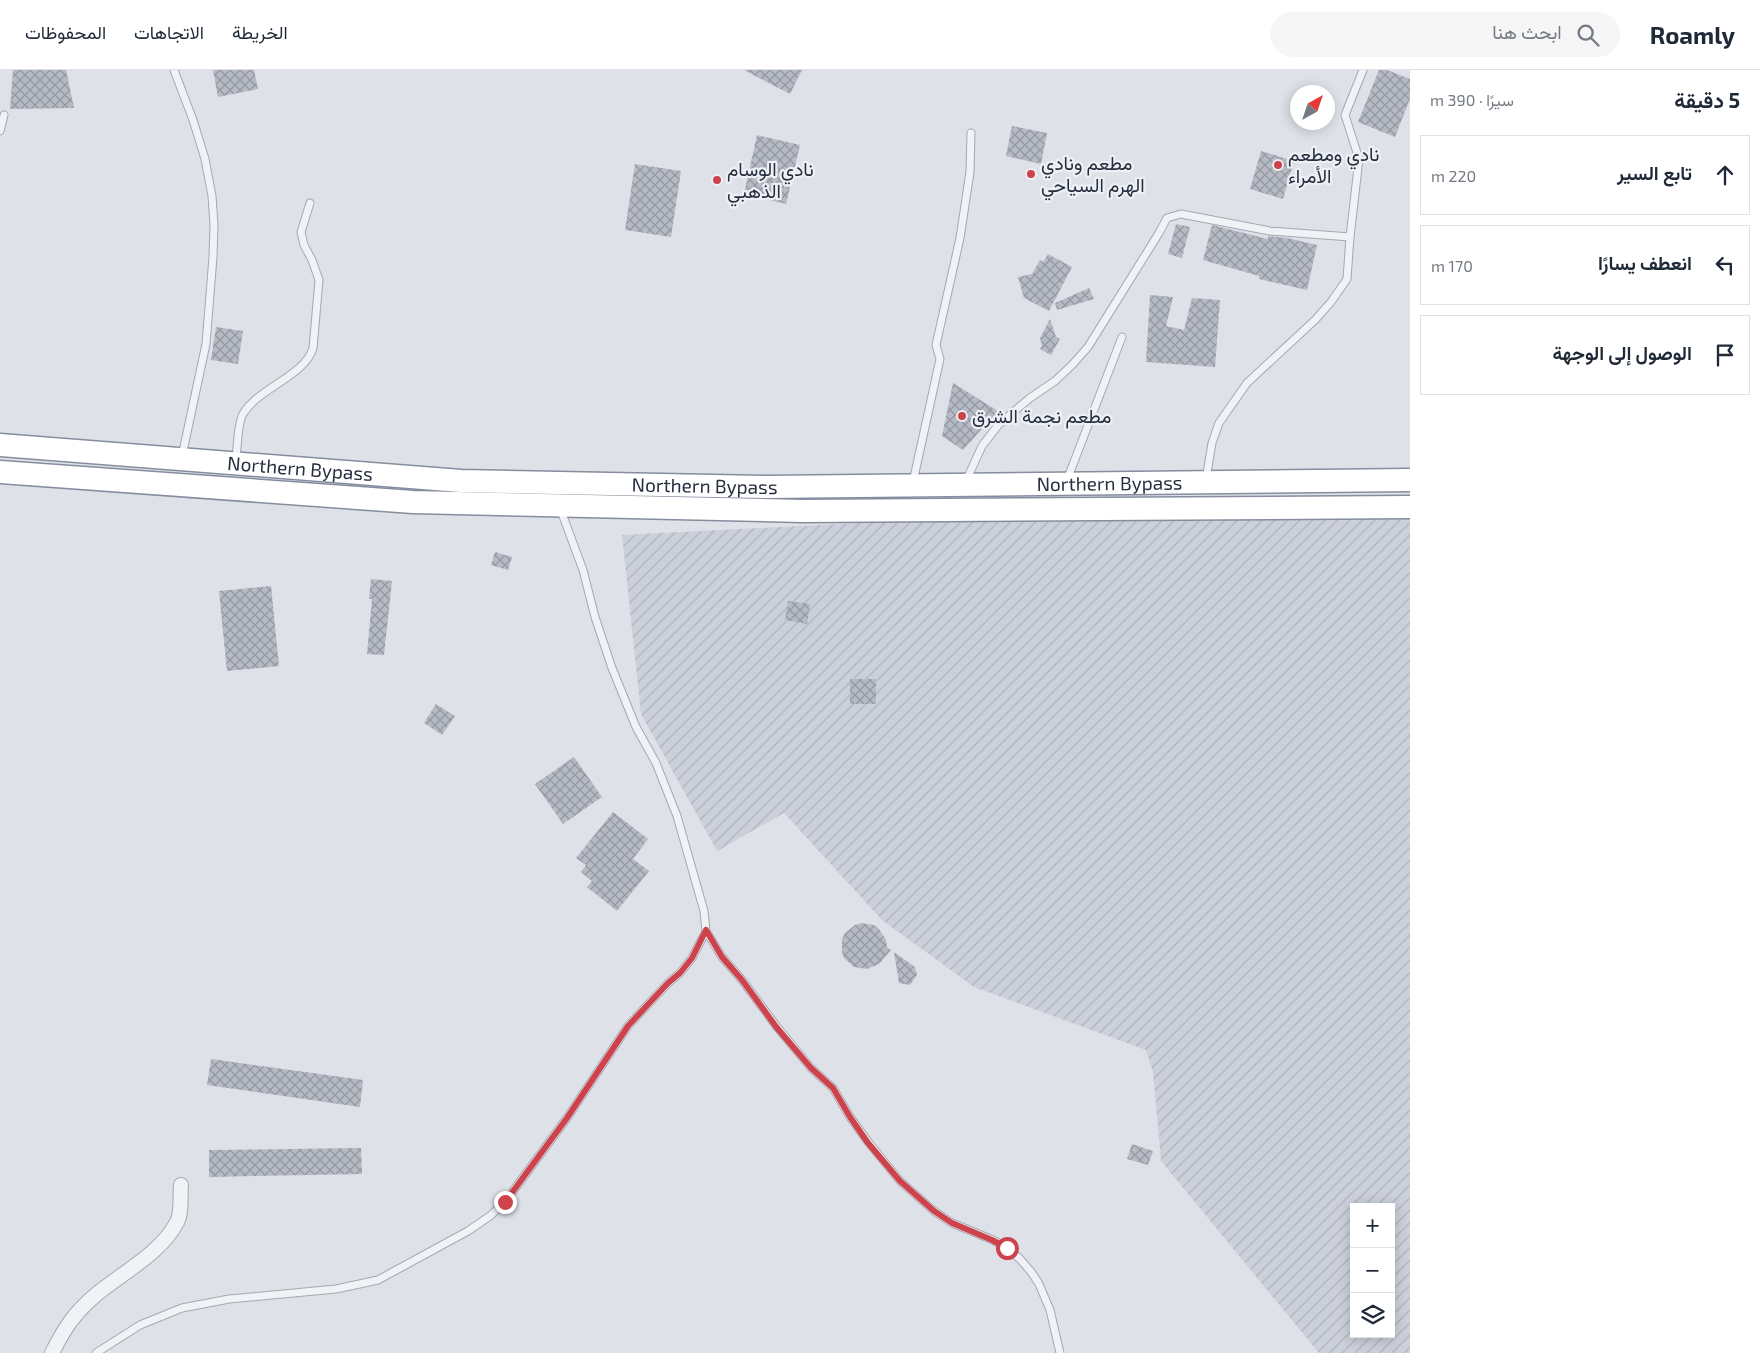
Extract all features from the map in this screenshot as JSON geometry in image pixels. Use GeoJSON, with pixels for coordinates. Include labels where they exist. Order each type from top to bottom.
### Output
{"type":"FeatureCollection","features":[{"type":"Feature","properties":{"kind":"highway","name":"Northern Bypass"},"geometry":{"type":"LineString","coordinates":[[0,444],[500,482],[766,487],[1410,480]]}},
{"type":"Feature","properties":{"kind":"highway","name":"Northern Bypass"},"geometry":{"type":"LineString","coordinates":[[0,472],[413,502],[802,511],[1410,507]]}},
{"type":"Feature","properties":{"kind":"street"},"geometry":{"type":"LineString","coordinates":[[52,1353],[69,1322],[80,1309],[166,1241],[178,1220],[182,1185]]}},
{"type":"Feature","properties":{"kind":"lane"},"geometry":{"type":"LineString","coordinates":[[174,70],[205,159],[212,196],[214,225],[206,344],[181,459]]}},
{"type":"Feature","properties":{"kind":"lane"},"geometry":{"type":"LineString","coordinates":[[1206,482],[1212,443],[1219,423],[1248,383],[1315,320],[1348,279],[1350,237],[1359,159],[1344,115],[1363,70]]}},
{"type":"Feature","properties":{"kind":"lane"},"geometry":{"type":"LineString","coordinates":[[0,131],[4,115]]}},
{"type":"Feature","properties":{"kind":"lane"},"geometry":{"type":"LineString","coordinates":[[912,485],[940,359],[936,345],[960,238],[970,172],[971,133]]}},
{"type":"Feature","properties":{"kind":"lane"},"geometry":{"type":"LineString","coordinates":[[236,463],[242,415],[255,400],[305,364],[313,348],[319,280],[304,245],[301,232],[310,203]]}},
{"type":"Feature","properties":{"kind":"lane"},"geometry":{"type":"LineString","coordinates":[[965,484],[982,446],[999,424],[1030,398],[1055,381],[1088,347],[1167,218],[1181,214],[1270,231],[1350,237]]}},
{"type":"Feature","properties":{"kind":"lane"},"geometry":{"type":"LineString","coordinates":[[1066,483],[1122,337]]}},
{"type":"Feature","properties":{"kind":"lane"},"geometry":{"type":"LineString","coordinates":[[559,505],[583,570],[595,617],[612,668],[636,727],[656,763],[677,816],[704,911],[706,930],[722,957],[742,980],[777,1028],[811,1068],[833,1088],[868,1143],[900,1181],[952,1223],[1007,1248],[1032,1273],[1050,1310],[1060,1353]]}},
{"type":"Feature","properties":{"kind":"lane"},"geometry":{"type":"LineString","coordinates":[[96,1353],[140,1325],[182,1308],[229,1299],[336,1290],[378,1280],[399,1270],[490,1216],[505,1202],[567,1118],[628,1026],[668,983],[680,973],[692,958],[706,930]]}},
{"type":"Feature","properties":{"kind":"shaded area"},"geometry":{"type":"Polygon","coordinates":[[[1410,516],[1410,1353],[1319,1353],[1161,1161],[1153,1072],[1146,1050],[974,987],[882,920],[784,813],[717,851],[641,714],[622,535],[878,522],[1410,516]]]}},
{"type":"Feature","properties":{"kind":"building"},"geometry":{"type":"Polygon","coordinates":[[[13,70],[66,70],[74,108],[10,109],[13,70]]]}},
{"type":"Feature","properties":{"kind":"building"},"geometry":{"type":"Polygon","coordinates":[[[213,70],[254,70],[258,89],[218,97],[213,70]]]}},
{"type":"Feature","properties":{"kind":"building"},"geometry":{"type":"Polygon","coordinates":[[[744,70],[802,70],[790,94],[744,70]]]}},
{"type":"Feature","properties":{"kind":"building"},"geometry":{"type":"Polygon","coordinates":[[[1379,70],[1387,70],[1410,79],[1410,99],[1395,137],[1358,122],[1379,70]]]}},
{"type":"Feature","properties":{"kind":"building"},"geometry":{"type":"Polygon","coordinates":[[[1012,126],[1047,133],[1041,164],[1006,156],[1012,126]]]}},
{"type":"Feature","properties":{"kind":"building"},"geometry":{"type":"Polygon","coordinates":[[[757,135],[800,145],[786,204],[744,194],[757,135]]]}},
{"type":"Feature","properties":{"kind":"building"},"geometry":{"type":"Polygon","coordinates":[[[1261,151],[1294,161],[1283,199],[1250,189],[1261,151]]]}},
{"type":"Feature","properties":{"kind":"building"},"geometry":{"type":"Polygon","coordinates":[[[635,164],[681,171],[671,237],[625,230],[635,164]]]}},
{"type":"Feature","properties":{"kind":"building"},"geometry":{"type":"Polygon","coordinates":[[[1176,224],[1190,227],[1182,258],[1168,254],[1176,224]]]}},
{"type":"Feature","properties":{"kind":"building"},"geometry":{"type":"Polygon","coordinates":[[[1212,225],[1268,239],[1268,236],[1287,238],[1317,245],[1307,290],[1259,279],[1259,276],[1203,260],[1212,225]]]}},
{"type":"Feature","properties":{"kind":"building"},"geometry":{"type":"Polygon","coordinates":[[[1048,254],[1072,267],[1049,311],[1024,298],[1018,277],[1032,274],[1040,260],[1043,262],[1048,254]]]}},
{"type":"Feature","properties":{"kind":"building"},"geometry":{"type":"Polygon","coordinates":[[[1089,288],[1094,299],[1057,310],[1055,303],[1089,288]]]}},
{"type":"Feature","properties":{"kind":"building"},"geometry":{"type":"Polygon","coordinates":[[[1150,295],[1173,297],[1166,326],[1184,330],[1192,298],[1220,300],[1215,367],[1146,362],[1150,295]]]}},
{"type":"Feature","properties":{"kind":"building"},"geometry":{"type":"Polygon","coordinates":[[[1050,319],[1056,337],[1060,339],[1051,355],[1040,349],[1042,345],[1040,338],[1050,319]]]}},
{"type":"Feature","properties":{"kind":"building"},"geometry":{"type":"Polygon","coordinates":[[[216,327],[243,331],[238,364],[211,360],[216,327]]]}},
{"type":"Feature","properties":{"kind":"building"},"geometry":{"type":"Polygon","coordinates":[[[953,383],[998,411],[963,450],[942,436],[953,383]]]}},
{"type":"Feature","properties":{"kind":"building"},"geometry":{"type":"Polygon","coordinates":[[[495,552],[512,557],[508,570],[491,565],[495,552]]]}},
{"type":"Feature","properties":{"kind":"building"},"geometry":{"type":"Polygon","coordinates":[[[371,579],[392,581],[384,655],[367,654],[372,599],[369,599],[371,579]]]}},
{"type":"Feature","properties":{"kind":"building"},"geometry":{"type":"Polygon","coordinates":[[[271,586],[279,666],[227,671],[219,591],[271,586]]]}},
{"type":"Feature","properties":{"kind":"building"},"geometry":{"type":"Polygon","coordinates":[[[788,601],[810,604],[807,624],[785,620],[788,601]]]}},
{"type":"Feature","properties":{"kind":"building"},"geometry":{"type":"Polygon","coordinates":[[[850,679],[876,679],[876,704],[850,704],[850,679]]]}},
{"type":"Feature","properties":{"kind":"building"},"geometry":{"type":"Polygon","coordinates":[[[436,704],[455,716],[442,735],[424,723],[436,704]]]}},
{"type":"Feature","properties":{"kind":"building"},"geometry":{"type":"Polygon","coordinates":[[[574,757],[602,797],[563,824],[535,784],[574,757]]]}},
{"type":"Feature","properties":{"kind":"building"},"geometry":{"type":"Polygon","coordinates":[[[613,812],[648,839],[633,859],[649,871],[617,911],[587,887],[592,881],[581,872],[586,865],[576,858],[613,812]]]}},
{"type":"Feature","properties":{"kind":"building"},"geometry":{"type":"Polygon","coordinates":[[[861,923],[874,925],[879,929],[886,940],[887,948],[891,950],[879,964],[867,969],[854,967],[844,958],[842,952],[842,939],[845,933],[861,923]]]}},
{"type":"Feature","properties":{"kind":"building"},"geometry":{"type":"Polygon","coordinates":[[[894,952],[915,967],[917,975],[910,985],[899,983],[894,952]]]}},
{"type":"Feature","properties":{"kind":"building"},"geometry":{"type":"Polygon","coordinates":[[[211,1059],[363,1080],[360,1107],[207,1085],[211,1059]]]}},
{"type":"Feature","properties":{"kind":"building"},"geometry":{"type":"Polygon","coordinates":[[[1132,1144],[1153,1151],[1148,1165],[1127,1159],[1132,1144]]]}},
{"type":"Feature","properties":{"kind":"building"},"geometry":{"type":"Polygon","coordinates":[[[361,1148],[362,1174],[209,1177],[209,1150],[361,1148]]]}},
{"type":"Feature","properties":{"kind":"place","name":"نادي ومطعم الأمراء"},"geometry":{"type":"Point","coordinates":[1278,165]}},
{"type":"Feature","properties":{"kind":"place","name":"مطعم ونادي الهرم السياحي"},"geometry":{"type":"Point","coordinates":[1031,174]}},
{"type":"Feature","properties":{"kind":"place","name":"نادي الوسام الذهبي"},"geometry":{"type":"Point","coordinates":[717,180]}},
{"type":"Feature","properties":{"kind":"place","name":"مطعم نجمة الشرق"},"geometry":{"type":"Point","coordinates":[962,416]}},
{"type":"Feature","properties":{"kind":"route"},"geometry":{"type":"LineString","coordinates":[[505,1202],[567,1118],[628,1026],[668,983],[680,973],[692,958],[706,930],[722,957],[742,980],[777,1028],[811,1068],[833,1088],[868,1143],[900,1181],[934,1211],[952,1223],[1007,1248]]}}]}
